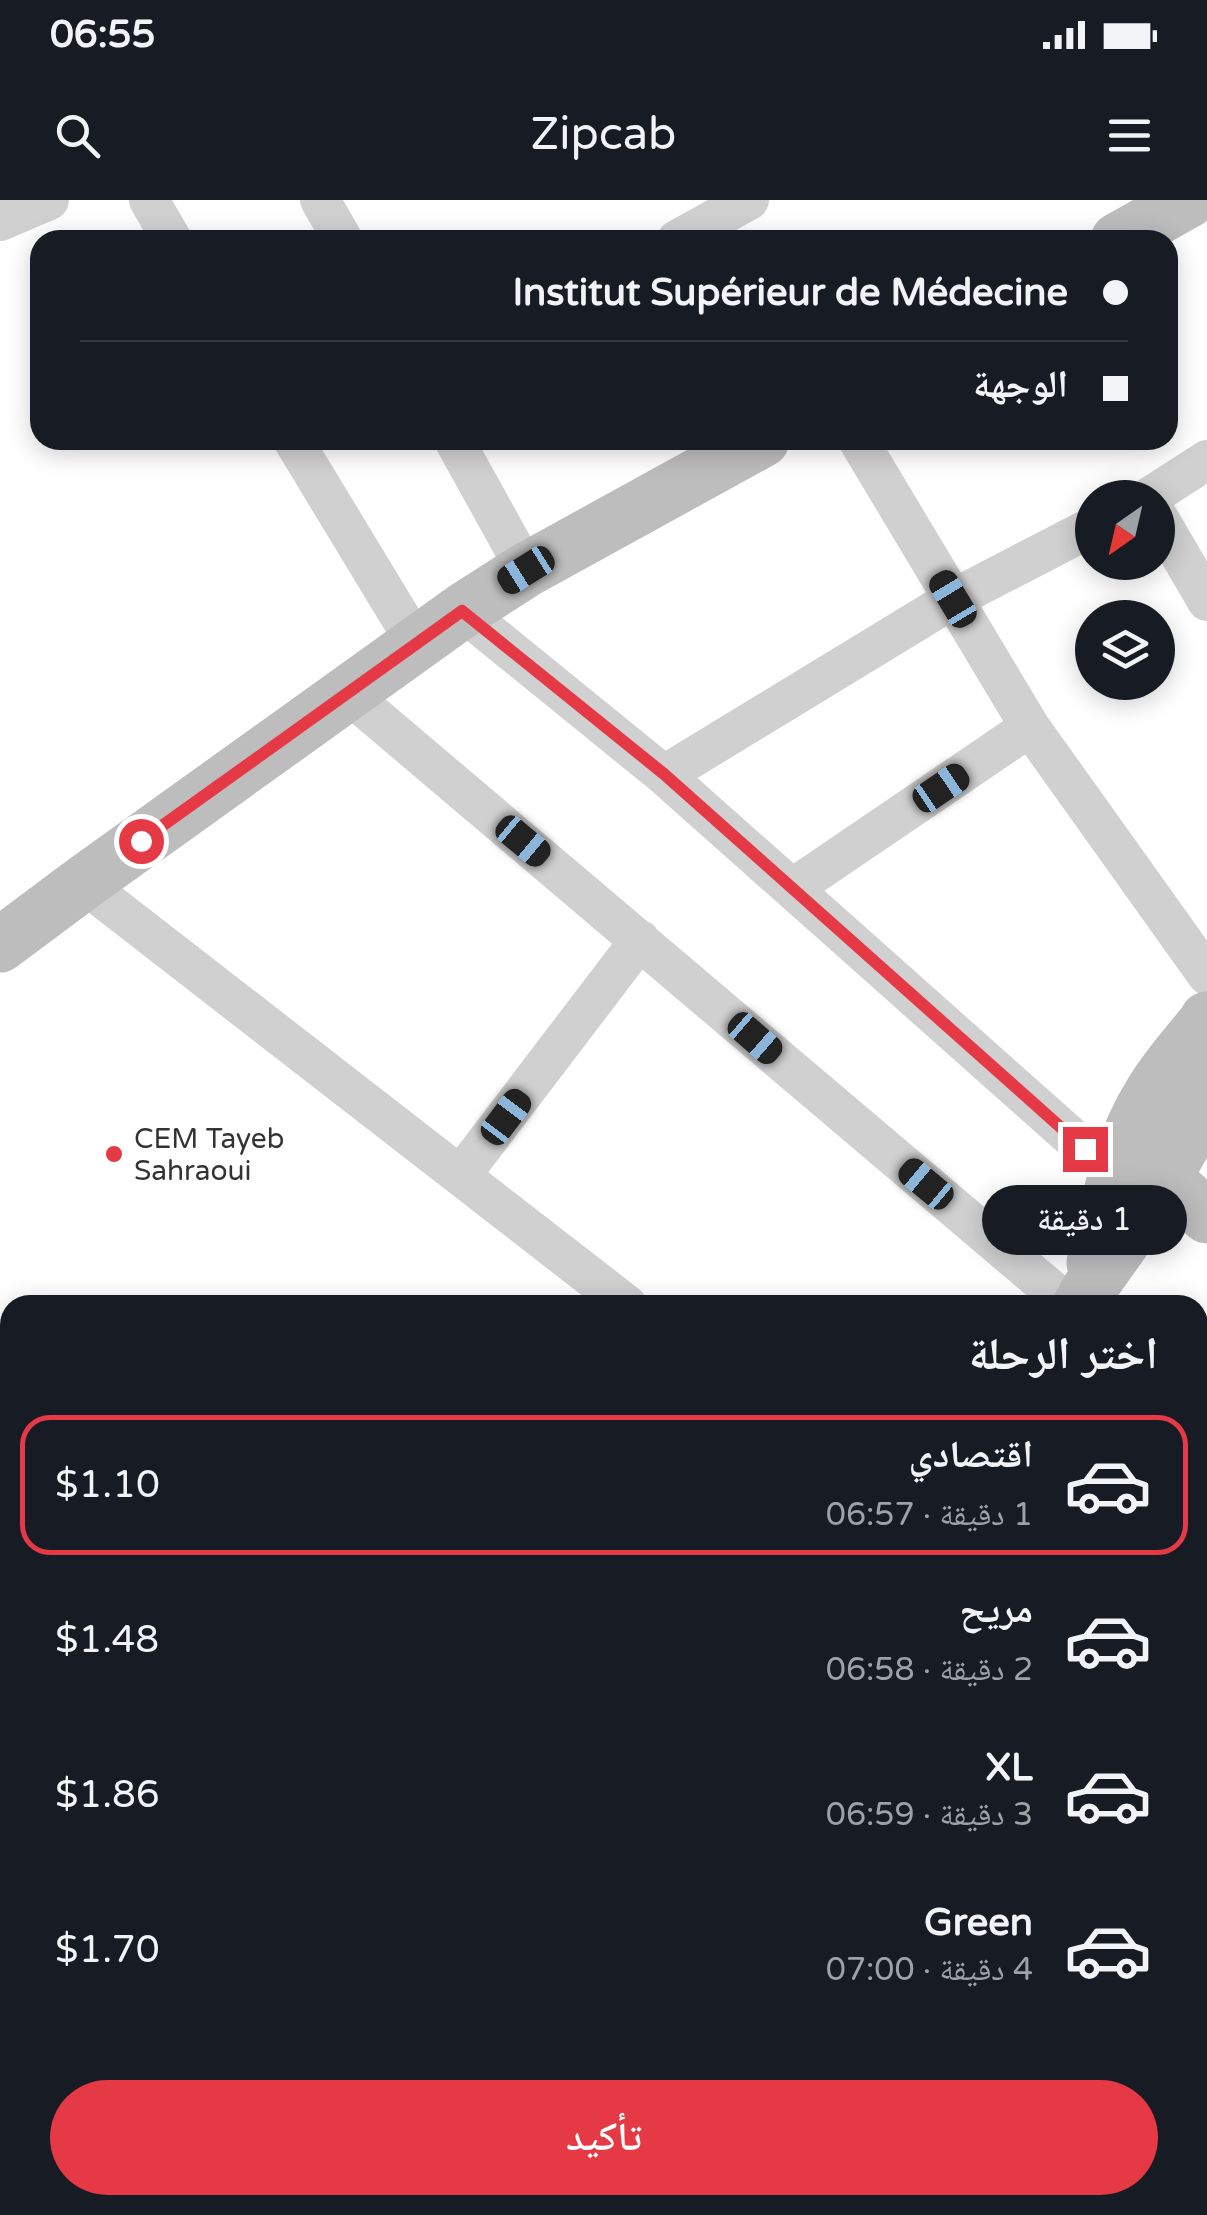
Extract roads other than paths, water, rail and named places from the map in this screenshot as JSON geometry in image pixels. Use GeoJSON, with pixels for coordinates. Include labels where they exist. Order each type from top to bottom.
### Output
{"type":"FeatureCollection","features":[{"type":"Feature","properties":{"kind":"street"},"geometry":{"type":"LineString","coordinates":[[0,220],[49,200]]}},
{"type":"Feature","properties":{"kind":"street"},"geometry":{"type":"LineString","coordinates":[[149,200],[166,230]]}},
{"type":"Feature","properties":{"kind":"street"},"geometry":{"type":"LineString","coordinates":[[1136,230],[1188,200]]}},
{"type":"Feature","properties":{"kind":"street"},"geometry":{"type":"LineString","coordinates":[[322,201],[337,230]]}},
{"type":"Feature","properties":{"kind":"street"},"geometry":{"type":"LineString","coordinates":[[699,230],[734,214]]}},
{"type":"Feature","properties":{"kind":"street"},"geometry":{"type":"LineString","coordinates":[[298,450],[416,643]]}},
{"type":"Feature","properties":{"kind":"street"},"geometry":{"type":"LineString","coordinates":[[460,450],[526,570]]}},
{"type":"Feature","properties":{"kind":"street"},"geometry":{"type":"LineString","coordinates":[[0,945],[462,611],[526,570],[744,450]]}},
{"type":"Feature","properties":{"kind":"street"},"geometry":{"type":"LineString","coordinates":[[864,450],[1030,728],[1207,975]]}},
{"type":"Feature","properties":{"kind":"street"},"geometry":{"type":"LineString","coordinates":[[1175,481],[1207,460]]}},
{"type":"Feature","properties":{"kind":"street"},"geometry":{"type":"LineString","coordinates":[[664,774],[953,599],[1075,536]]}},
{"type":"Feature","properties":{"kind":"street"},"geometry":{"type":"LineString","coordinates":[[1175,546],[1207,600]]}},
{"type":"Feature","properties":{"kind":"street"},"geometry":{"type":"LineString","coordinates":[[462,611],[664,774],[792,888],[1135,1166],[1207,1216]]}},
{"type":"Feature","properties":{"kind":"street"},"geometry":{"type":"LineString","coordinates":[[346,692],[640,940],[1073,1295]]}},
{"type":"Feature","properties":{"kind":"street"},"geometry":{"type":"LineString","coordinates":[[792,888],[1030,728]]}},
{"type":"Feature","properties":{"kind":"street"},"geometry":{"type":"LineString","coordinates":[[82,883],[615,1295]]}},
{"type":"Feature","properties":{"kind":"street"},"geometry":{"type":"LineString","coordinates":[[461,1176],[640,940]]}},
{"type":"Feature","properties":{"kind":"street"},"geometry":{"type":"LineString","coordinates":[[1200,1131],[1207,1020]]}},
{"type":"Feature","properties":{"kind":"street"},"geometry":{"type":"LineString","coordinates":[[1081,1295],[1135,1166],[1152,1091],[1207,1020]]}},
{"type":"Feature","properties":{"kind":"street"},"geometry":{"type":"LineString","coordinates":[[1152,1091],[1200,1131]]}},
{"type":"Feature","properties":{"kind":"street"},"geometry":{"type":"LineString","coordinates":[[1135,1166],[1200,1131]]}},
{"type":"Feature","properties":{"kind":"place","name":"CEM Tayeb Sahraoui"},"geometry":{"type":"Point","coordinates":[114,1154]}}]}
